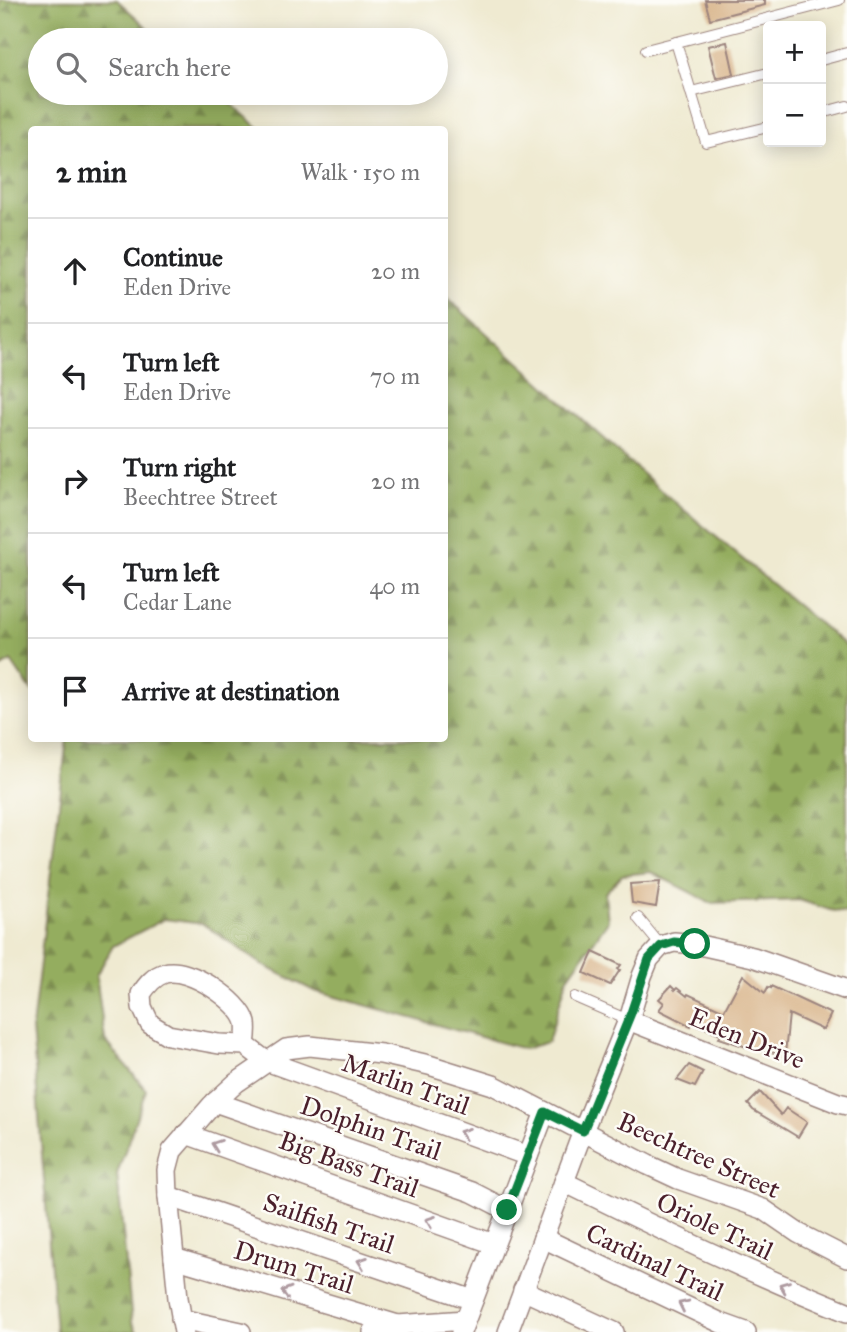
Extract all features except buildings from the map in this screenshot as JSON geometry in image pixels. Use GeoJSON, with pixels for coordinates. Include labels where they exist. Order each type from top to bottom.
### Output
{"type":"FeatureCollection","features":[{"type":"Feature","properties":{"kind":"street"},"geometry":{"type":"LineString","coordinates":[[508,1332],[649,959],[661,946],[674,942],[695,944],[753,957],[847,990]]}},
{"type":"Feature","properties":{"kind":"street"},"geometry":{"type":"LineString","coordinates":[[178,971],[195,976],[234,1003],[246,1021],[245,1045],[219,1044],[168,1035],[150,1024],[142,1007],[141,995],[151,981],[165,973],[178,971]]}},
{"type":"Feature","properties":{"kind":"street","name":"Eden Drive"},"geometry":{"type":"LineString","coordinates":[[628,1020],[847,1105]]}},
{"type":"Feature","properties":{"kind":"street","name":"Marlin Trail"},"geometry":{"type":"LineString","coordinates":[[245,1045],[266,1061],[528,1156]]}},
{"type":"Feature","properties":{"kind":"street","name":"Beechtree Street"},"geometry":{"type":"LineString","coordinates":[[183,1325],[177,1298],[168,1196],[167,1170],[172,1151],[215,1102],[236,1083],[286,1049],[310,1045],[382,1054],[493,1085],[678,1179],[763,1209],[798,1233],[847,1258]]}},
{"type":"Feature","properties":{"kind":"street","name":"Dolphin Trail"},"geometry":{"type":"LineString","coordinates":[[215,1102],[472,1192],[507,1210]]}},
{"type":"Feature","properties":{"kind":"street"},"geometry":{"type":"LineString","coordinates":[[373,1332],[398,1325],[463,1326],[545,1112]]}},
{"type":"Feature","properties":{"kind":"street","name":"Big Bass Trail"},"geometry":{"type":"LineString","coordinates":[[186,1134],[494,1244]]}},
{"type":"Feature","properties":{"kind":"street","name":"Oriole Trail"},"geometry":{"type":"LineString","coordinates":[[564,1182],[675,1237],[847,1312]]}},
{"type":"Feature","properties":{"kind":"street","name":"Sailfish Trail"},"geometry":{"type":"LineString","coordinates":[[168,1196],[473,1300]]}},
{"type":"Feature","properties":{"kind":"street","name":"Cardinal Trail"},"geometry":{"type":"LineString","coordinates":[[543,1238],[721,1323],[746,1332]]}},
{"type":"Feature","properties":{"kind":"street","name":"Drum Trail"},"geometry":{"type":"LineString","coordinates":[[174,1258],[398,1325]]}},
{"type":"Feature","properties":{"kind":"street"},"geometry":{"type":"LineString","coordinates":[[523,1290],[614,1332]]}},
{"type":"Feature","properties":{"kind":"street"},"geometry":{"type":"LineString","coordinates":[[183,1325],[241,1332]]}},
{"type":"Feature","properties":{"kind":"lane"},"geometry":{"type":"LineString","coordinates":[[646,50],[839,0]]}},
{"type":"Feature","properties":{"kind":"lane"},"geometry":{"type":"LineString","coordinates":[[676,42],[706,142],[763,128]]}},
{"type":"Feature","properties":{"kind":"lane"},"geometry":{"type":"LineString","coordinates":[[826,59],[847,53]]}},
{"type":"Feature","properties":{"kind":"lane"},"geometry":{"type":"LineString","coordinates":[[691,92],[763,74]]}},
{"type":"Feature","properties":{"kind":"lane"},"geometry":{"type":"LineString","coordinates":[[826,112],[847,106]]}},
{"type":"Feature","properties":{"kind":"lane"},"geometry":{"type":"LineString","coordinates":[[638,918],[661,946]]}},
{"type":"Feature","properties":{"kind":"lane"},"geometry":{"type":"LineString","coordinates":[[575,997],[628,1020]]}},
{"type":"Feature","properties":{"kind":"green space"},"geometry":{"type":"Polygon","coordinates":[[[0,0],[117,0],[148,28],[28,28],[28,105],[233,105],[257,126],[28,126],[28,686],[11,661],[0,668],[0,0]]]}},
{"type":"Feature","properties":{"kind":"green space"},"geometry":{"type":"Polygon","coordinates":[[[448,299],[658,488],[847,647],[847,913],[799,900],[711,903],[651,872],[622,875],[605,893],[608,921],[567,979],[548,1042],[524,1049],[314,991],[263,965],[203,924],[164,919],[113,946],[96,976],[105,1040],[146,1090],[117,1174],[132,1322],[137,1332],[56,1332],[32,1028],[67,742],[448,742],[448,299]]]}},
{"type":"Feature","properties":{"kind":"route"},"geometry":{"type":"LineString","coordinates":[[507,1210],[545,1112],[583,1131],[631,1013],[649,959],[661,946],[674,942],[695,944]]}}]}
